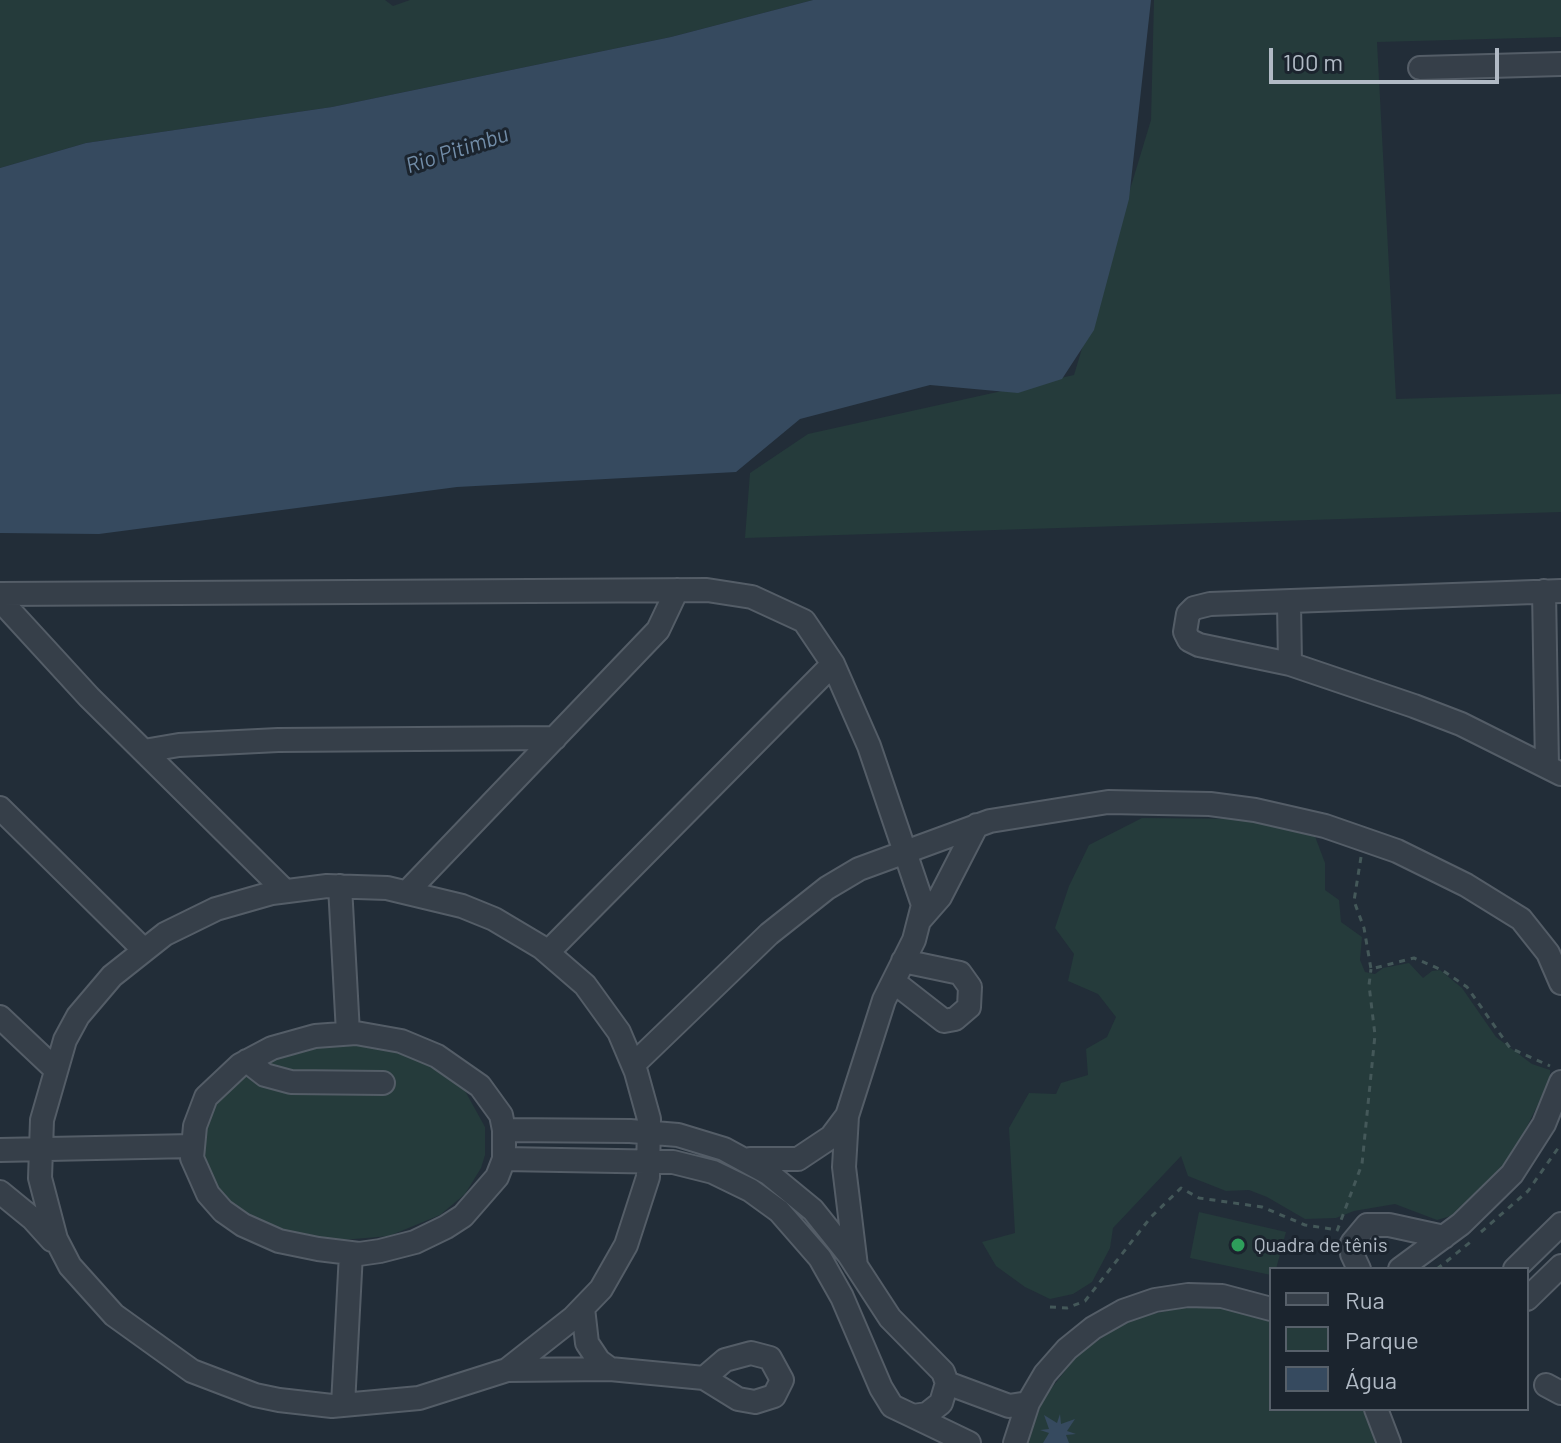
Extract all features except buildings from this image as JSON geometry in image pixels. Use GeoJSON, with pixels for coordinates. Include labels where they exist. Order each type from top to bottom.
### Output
{"type":"FeatureCollection","features":[{"type":"Feature","properties":{"kind":"street"},"geometry":{"type":"LineString","coordinates":[[1420,68],[1561,64]]}},
{"type":"Feature","properties":{"kind":"street"},"geometry":{"type":"LineString","coordinates":[[407,892],[658,630],[677,590]]}},
{"type":"Feature","properties":{"kind":"street"},"geometry":{"type":"LineString","coordinates":[[0,594],[707,590],[752,597],[788,610],[804,621],[833,664],[869,746],[923,905],[847,1116],[844,1167],[856,1266]]}},
{"type":"Feature","properties":{"kind":"street"},"geometry":{"type":"LineString","coordinates":[[1553,591],[1554,770],[1461,724],[1290,664],[1199,645],[1189,640],[1185,632],[1188,614],[1203,605],[1553,591]]}},
{"type":"Feature","properties":{"kind":"street"},"geometry":{"type":"LineString","coordinates":[[0,600],[144,751],[284,890]]}},
{"type":"Feature","properties":{"kind":"street"},"geometry":{"type":"LineString","coordinates":[[1289,603],[1290,664]]}},
{"type":"Feature","properties":{"kind":"street"},"geometry":{"type":"LineString","coordinates":[[548,952],[833,664]]}},
{"type":"Feature","properties":{"kind":"street"},"geometry":{"type":"LineString","coordinates":[[144,751],[179,745],[278,740],[555,738]]}},
{"type":"Feature","properties":{"kind":"street"},"geometry":{"type":"LineString","coordinates":[[634,1064],[788,917],[843,877],[905,849],[977,825],[1073,805],[1157,802],[1255,810],[1356,835],[1434,869],[1521,919],[1548,953],[1561,983]]}},
{"type":"Feature","properties":{"kind":"street"},"geometry":{"type":"LineString","coordinates":[[0,808],[143,949]]}},
{"type":"Feature","properties":{"kind":"street"},"geometry":{"type":"LineString","coordinates":[[919,921],[940,897],[977,825]]}},
{"type":"Feature","properties":{"kind":"street"},"geometry":{"type":"LineString","coordinates":[[340,886],[348,1033]]}},
{"type":"Feature","properties":{"kind":"street"},"geometry":{"type":"LineString","coordinates":[[61,1251],[40,1178],[40,1149],[55,1069],[78,1016],[112,976],[165,934],[216,909],[284,890],[340,886],[407,892],[494,919],[548,952],[585,985],[601,1005],[634,1064],[649,1131],[650,1161],[626,1245],[613,1272],[583,1308],[507,1370]]}},
{"type":"Feature","properties":{"kind":"street"},"geometry":{"type":"LineString","coordinates":[[894,982],[944,1021],[955,1019],[969,1007],[970,987],[960,973],[903,961]]}},
{"type":"Feature","properties":{"kind":"street"},"geometry":{"type":"LineString","coordinates":[[0,1017],[55,1069]]}},
{"type":"Feature","properties":{"kind":"street"},"geometry":{"type":"LineString","coordinates":[[348,1033],[401,1041],[452,1064],[492,1100],[504,1130],[504,1159],[497,1177],[463,1216],[446,1227],[399,1246],[351,1253],[279,1241],[223,1211],[197,1173],[192,1146],[195,1126],[206,1097],[247,1061],[295,1040],[348,1033]]}},
{"type":"Feature","properties":{"kind":"street"},"geometry":{"type":"LineString","coordinates":[[247,1061],[265,1075],[291,1082],[383,1083]]}},
{"type":"Feature","properties":{"kind":"street"},"geometry":{"type":"LineString","coordinates":[[1403,1267],[1444,1237],[1512,1174],[1544,1124],[1559,1075]]}},
{"type":"Feature","properties":{"kind":"street"},"geometry":{"type":"LineString","coordinates":[[738,1156],[769,1162],[798,1159],[831,1137],[847,1116]]}},
{"type":"Feature","properties":{"kind":"street"},"geometry":{"type":"LineString","coordinates":[[504,1130],[649,1131],[695,1138],[738,1156],[768,1173],[798,1196],[856,1266],[890,1318],[934,1362],[947,1383],[1009,1406],[1028,1403]]}},
{"type":"Feature","properties":{"kind":"street"},"geometry":{"type":"LineString","coordinates":[[0,1150],[192,1146]]}},
{"type":"Feature","properties":{"kind":"street"},"geometry":{"type":"LineString","coordinates":[[504,1159],[673,1162],[713,1172],[750,1190],[779,1211],[807,1241],[833,1279],[886,1399],[899,1412],[969,1443]]}},
{"type":"Feature","properties":{"kind":"street"},"geometry":{"type":"LineString","coordinates":[[0,1192],[33,1219],[114,1315],[192,1371],[255,1395],[343,1405],[419,1398],[507,1370],[610,1369],[704,1378]]}},
{"type":"Feature","properties":{"kind":"street"},"geometry":{"type":"LineString","coordinates":[[1517,1267],[1561,1224]]}},
{"type":"Feature","properties":{"kind":"street"},"geometry":{"type":"LineString","coordinates":[[1358,1267],[1352,1254],[1352,1243],[1367,1225],[1389,1225],[1444,1237]]}},
{"type":"Feature","properties":{"kind":"street"},"geometry":{"type":"LineString","coordinates":[[343,1405],[351,1253]]}},
{"type":"Feature","properties":{"kind":"street"},"geometry":{"type":"LineString","coordinates":[[1529,1297],[1561,1266]]}},
{"type":"Feature","properties":{"kind":"street"},"geometry":{"type":"LineString","coordinates":[[1015,1443],[1028,1403],[1045,1374],[1067,1349],[1093,1328],[1123,1311],[1155,1300],[1188,1295],[1222,1296],[1269,1308]]}},
{"type":"Feature","properties":{"kind":"street"},"geometry":{"type":"LineString","coordinates":[[583,1308],[587,1343],[599,1361],[610,1369]]}},
{"type":"Feature","properties":{"kind":"street"},"geometry":{"type":"LineString","coordinates":[[913,1416],[935,1409],[941,1403],[947,1383]]}},
{"type":"Feature","properties":{"kind":"street"},"geometry":{"type":"LineString","coordinates":[[1379,1411],[1389,1443]]}},
{"type":"Feature","properties":{"kind":"path"},"geometry":{"type":"LineString","coordinates":[[1337,1231],[1362,1164],[1375,1035],[1371,969],[1364,928],[1354,901],[1361,859],[1356,835]]}},
{"type":"Feature","properties":{"kind":"path"},"geometry":{"type":"LineString","coordinates":[[1371,969],[1414,958],[1442,970],[1467,987],[1510,1048],[1559,1075]]}},
{"type":"Feature","properties":{"kind":"path"},"geometry":{"type":"LineString","coordinates":[[1050,1307],[1067,1308],[1085,1301],[1151,1217],[1181,1188],[1199,1198],[1262,1207],[1305,1225],[1337,1231],[1346,1228]]}},
{"type":"Feature","properties":{"kind":"green space"},"geometry":{"type":"Polygon","coordinates":[[[0,0],[385,0],[393,6],[410,0],[813,0],[671,37],[332,107],[86,143],[0,168],[0,0]]]}},
{"type":"Feature","properties":{"kind":"green space"},"geometry":{"type":"Polygon","coordinates":[[[1154,0],[1561,0],[1561,37],[1377,42],[1396,399],[1561,394],[1561,512],[745,538],[750,473],[808,434],[1074,375],[1151,120],[1154,0]]]}},
{"type":"Feature","properties":{"kind":"green space"},"geometry":{"type":"Polygon","coordinates":[[[1142,818],[1248,819],[1313,831],[1325,863],[1325,890],[1339,900],[1341,922],[1362,937],[1360,960],[1365,972],[1375,974],[1383,968],[1409,963],[1423,978],[1432,971],[1440,970],[1462,988],[1496,1037],[1532,1064],[1550,1070],[1550,1080],[1511,1159],[1461,1213],[1437,1220],[1395,1204],[1354,1211],[1336,1218],[1305,1219],[1249,1190],[1226,1191],[1188,1176],[1181,1156],[1113,1228],[1110,1248],[1092,1282],[1073,1294],[1050,1299],[1025,1287],[996,1266],[982,1242],[1015,1233],[1009,1128],[1029,1093],[1056,1094],[1061,1083],[1088,1075],[1086,1049],[1107,1037],[1116,1017],[1098,994],[1068,981],[1074,954],[1055,928],[1069,886],[1089,845],[1142,818]]]}},
{"type":"Feature","properties":{"kind":"green space"},"geometry":{"type":"Polygon","coordinates":[[[348,1044],[387,1048],[423,1059],[464,1089],[485,1127],[485,1155],[481,1168],[465,1194],[440,1215],[389,1236],[331,1241],[274,1229],[243,1213],[219,1191],[202,1151],[205,1124],[218,1098],[241,1075],[272,1058],[308,1047],[348,1044]]]}},
{"type":"Feature","properties":{"kind":"green space","name":"Quadra de tênis"},"geometry":{"type":"Polygon","coordinates":[[[1199,1212],[1286,1232],[1277,1267],[1269,1267],[1269,1275],[1190,1258],[1199,1212]]]}},
{"type":"Feature","properties":{"kind":"green space"},"geometry":{"type":"Polygon","coordinates":[[[1189,1306],[1229,1307],[1269,1319],[1269,1411],[1365,1411],[1376,1443],[1027,1443],[1043,1399],[1080,1352],[1131,1319],[1189,1306]]]}},
{"type":"Feature","properties":{"kind":"water","name":"Rio Pitimbu"},"geometry":{"type":"Polygon","coordinates":[[[813,0],[1151,0],[1129,199],[1094,330],[1062,379],[1018,393],[930,385],[800,419],[736,472],[457,487],[99,534],[0,533],[0,168],[86,143],[332,107],[671,37],[813,0]]]}},
{"type":"Feature","properties":{"kind":"water"},"geometry":{"type":"Polygon","coordinates":[[[1060,1414],[1061,1424],[1075,1419],[1067,1431],[1076,1434],[1066,1435],[1069,1443],[1043,1443],[1049,1433],[1040,1430],[1049,1429],[1044,1415],[1057,1423],[1060,1414]]]}},
{"type":"Feature","properties":{"kind":"place","name":"Quadra de tênis"},"geometry":{"type":"Point","coordinates":[1238,1245]}}]}
